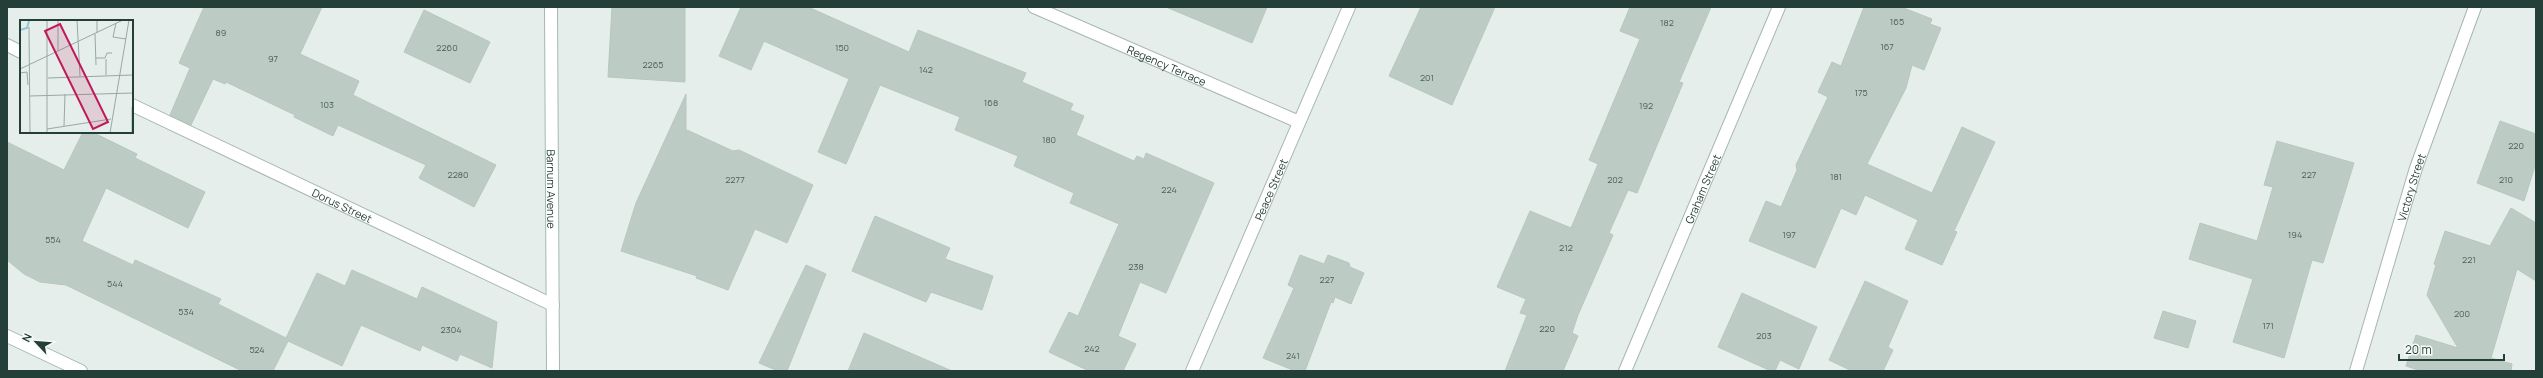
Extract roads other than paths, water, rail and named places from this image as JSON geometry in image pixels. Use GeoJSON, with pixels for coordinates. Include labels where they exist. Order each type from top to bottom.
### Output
{"type":"FeatureCollection","features":[{"type":"Feature","properties":{"kind":"street","name":"Barnum Avenue"},"geometry":{"type":"LineString","coordinates":[[551,7],[553,371]]}},
{"type":"Feature","properties":{"kind":"street","name":"Regency Terrace"},"geometry":{"type":"LineString","coordinates":[[1034,7],[1299,122]]}},
{"type":"Feature","properties":{"kind":"street","name":"Peace Street"},"geometry":{"type":"LineString","coordinates":[[1192,371],[1349,7]]}},
{"type":"Feature","properties":{"kind":"street","name":"Graham Street"},"geometry":{"type":"LineString","coordinates":[[1626,371],[1780,7]]}},
{"type":"Feature","properties":{"kind":"street","name":"Victory Street"},"geometry":{"type":"LineString","coordinates":[[2356,371],[2416,168],[2475,7]]}},
{"type":"Feature","properties":{"kind":"street"},"geometry":{"type":"LineString","coordinates":[[7,45],[20,52]]}},
{"type":"Feature","properties":{"kind":"street","name":"Dorus Street"},"geometry":{"type":"LineString","coordinates":[[133,105],[553,305]]}},
{"type":"Feature","properties":{"kind":"street"},"geometry":{"type":"LineString","coordinates":[[7,336],[81,371]]}}]}
